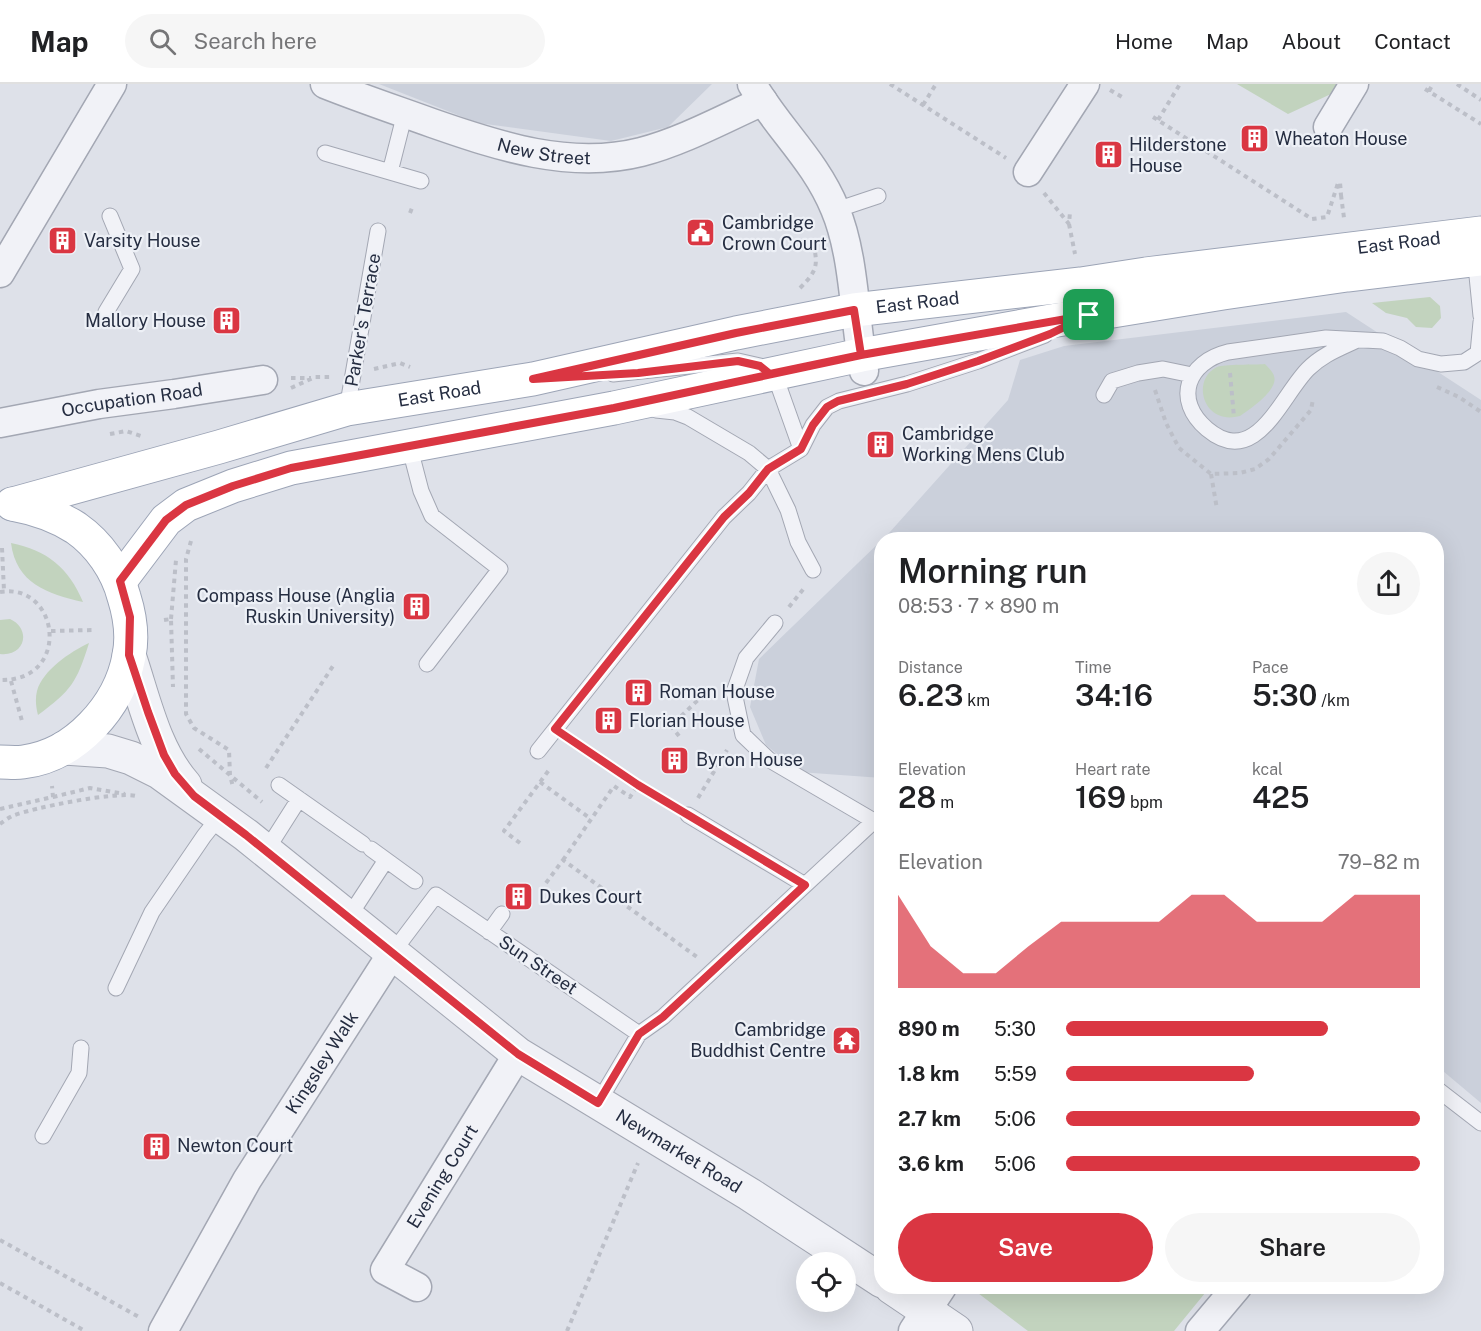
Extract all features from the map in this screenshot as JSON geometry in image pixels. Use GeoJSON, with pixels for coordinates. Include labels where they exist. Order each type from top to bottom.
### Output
{"type":"FeatureCollection","features":[{"type":"Feature","properties":{"kind":"main road","name":"East Road"},"geometry":{"type":"LineString","coordinates":[[6,504],[219,447],[347,409],[533,379],[736,333],[854,310],[1081,285],[1146,274],[1478,246]]}},
{"type":"Feature","properties":{"kind":"main road","name":"East Road"},"geometry":{"type":"LineString","coordinates":[[120,581],[166,520],[186,505],[233,486],[291,468],[614,408],[770,374],[863,363],[1089,315],[1347,275],[1478,246]]}},
{"type":"Feature","properties":{"kind":"main road","name":"Newmarket Road"},"geometry":{"type":"LineString","coordinates":[[6,504],[46,512],[76,528],[101,551],[120,581],[130,617],[129,655],[117,692],[95,723],[64,748],[45,756],[8,762]]}},
{"type":"Feature","properties":{"kind":"street"},"geometry":{"type":"LineString","coordinates":[[0,273],[61,180],[112,84]]}},
{"type":"Feature","properties":{"kind":"street","name":"New Street"},"geometry":{"type":"LineString","coordinates":[[325,84],[484,141],[548,156],[595,159],[640,152],[676,140],[758,93]]}},
{"type":"Feature","properties":{"kind":"street"},"geometry":{"type":"LineString","coordinates":[[1028,172],[1085,84]]}},
{"type":"Feature","properties":{"kind":"street"},"geometry":{"type":"LineString","coordinates":[[1328,127],[1354,84]]}},
{"type":"Feature","properties":{"kind":"street"},"geometry":{"type":"LineString","coordinates":[[758,93],[815,169],[836,210],[846,245],[863,363]]}},
{"type":"Feature","properties":{"kind":"street","name":"Occupation Road"},"geometry":{"type":"LineString","coordinates":[[0,423],[99,404],[174,394],[274,385]]}},
{"type":"Feature","properties":{"kind":"street","name":"Newmarket Road"},"geometry":{"type":"LineString","coordinates":[[129,655],[164,755],[175,774],[194,796]]}},
{"type":"Feature","properties":{"kind":"street","name":"Newmarket Road"},"geometry":{"type":"LineString","coordinates":[[64,748],[108,751],[131,758],[159,772],[266,850],[518,1054],[749,1194],[874,1276]]}},
{"type":"Feature","properties":{"kind":"street","name":"Kingsley Walk"},"geometry":{"type":"LineString","coordinates":[[163,1331],[247,1179],[393,952]]}},
{"type":"Feature","properties":{"kind":"street","name":"Evening Court"},"geometry":{"type":"LineString","coordinates":[[417,1287],[385,1270],[518,1054]]}},
{"type":"Feature","properties":{"kind":"street"},"geometry":{"type":"LineString","coordinates":[[902,1294],[956,1331]]}},
{"type":"Feature","properties":{"kind":"street"},"geometry":{"type":"LineString","coordinates":[[1200,1331],[1231,1294]]}},
{"type":"Feature","properties":{"kind":"lane"},"geometry":{"type":"LineString","coordinates":[[390,172],[405,114]]}},
{"type":"Feature","properties":{"kind":"lane"},"geometry":{"type":"LineString","coordinates":[[325,153],[421,181]]}},
{"type":"Feature","properties":{"kind":"lane"},"geometry":{"type":"LineString","coordinates":[[836,210],[878,196]]}},
{"type":"Feature","properties":{"kind":"lane"},"geometry":{"type":"LineString","coordinates":[[106,312],[132,268],[110,216]]}},
{"type":"Feature","properties":{"kind":"lane","name":"Parker's Terrace"},"geometry":{"type":"LineString","coordinates":[[347,409],[378,231]]}},
{"type":"Feature","properties":{"kind":"lane"},"geometry":{"type":"LineString","coordinates":[[1478,246],[1481,316]]}},
{"type":"Feature","properties":{"kind":"lane"},"geometry":{"type":"LineString","coordinates":[[538,751],[724,517],[749,493],[768,469],[801,449],[813,425],[827,407],[838,401],[907,384],[978,361],[1050,334],[1089,315]]}},
{"type":"Feature","properties":{"kind":"lane"},"geometry":{"type":"LineString","coordinates":[[1355,341],[1323,356],[1308,369],[1262,429],[1254,436],[1237,442],[1223,440],[1197,420],[1187,396],[1188,384],[1192,375],[1216,355],[1326,338],[1383,341],[1400,348],[1418,360],[1441,364],[1464,362],[1480,356],[1481,322]]}},
{"type":"Feature","properties":{"kind":"lane"},"geometry":{"type":"LineString","coordinates":[[533,379],[638,373],[738,361],[760,366],[770,374],[778,387],[801,449]]}},
{"type":"Feature","properties":{"kind":"lane"},"geometry":{"type":"LineString","coordinates":[[1104,395],[1112,381],[1138,374],[1163,369],[1192,375]]}},
{"type":"Feature","properties":{"kind":"lane"},"geometry":{"type":"LineString","coordinates":[[614,408],[675,411],[749,453],[768,469],[788,510],[798,542],[813,570]]}},
{"type":"Feature","properties":{"kind":"lane"},"geometry":{"type":"LineString","coordinates":[[409,446],[421,491],[432,516],[500,569],[427,664]]}},
{"type":"Feature","properties":{"kind":"lane"},"geometry":{"type":"LineString","coordinates":[[775,623],[746,658],[734,692],[743,735],[768,759],[874,819]]}},
{"type":"Feature","properties":{"kind":"lane"},"geometry":{"type":"LineString","coordinates":[[279,785],[416,881]]}},
{"type":"Feature","properties":{"kind":"lane"},"geometry":{"type":"LineString","coordinates":[[266,850],[299,799]]}},
{"type":"Feature","properties":{"kind":"lane"},"geometry":{"type":"LineString","coordinates":[[688,815],[805,885]]}},
{"type":"Feature","properties":{"kind":"lane"},"geometry":{"type":"LineString","coordinates":[[116,988],[153,912],[220,816]]}},
{"type":"Feature","properties":{"kind":"lane"},"geometry":{"type":"LineString","coordinates":[[598,1103],[639,1034],[663,1017],[805,885],[874,825]]}},
{"type":"Feature","properties":{"kind":"lane"},"geometry":{"type":"LineString","coordinates":[[348,918],[387,860]]}},
{"type":"Feature","properties":{"kind":"lane","name":"Sun Street"},"geometry":{"type":"LineString","coordinates":[[393,952],[436,895],[639,1034]]}},
{"type":"Feature","properties":{"kind":"lane"},"geometry":{"type":"LineString","coordinates":[[489,932],[501,914]]}},
{"type":"Feature","properties":{"kind":"lane"},"geometry":{"type":"LineString","coordinates":[[44,1136],[79,1074],[81,1048]]}},
{"type":"Feature","properties":{"kind":"lane"},"geometry":{"type":"LineString","coordinates":[[1444,1095],[1481,1124]]}},
{"type":"Feature","properties":{"kind":"path"},"geometry":{"type":"LineString","coordinates":[[890,84],[1028,172],[1069,224],[1070,212]]}},
{"type":"Feature","properties":{"kind":"path"},"geometry":{"type":"LineString","coordinates":[[923,105],[936,84]]}},
{"type":"Feature","properties":{"kind":"path"},"geometry":{"type":"LineString","coordinates":[[1158,120],[1180,84]]}},
{"type":"Feature","properties":{"kind":"path"},"geometry":{"type":"LineString","coordinates":[[1433,84],[1427,90],[1481,124]]}},
{"type":"Feature","properties":{"kind":"path"},"geometry":{"type":"LineString","coordinates":[[1457,84],[1481,100]]}},
{"type":"Feature","properties":{"kind":"path"},"geometry":{"type":"LineString","coordinates":[[1153,117],[1312,219],[1326,217],[1338,180],[1341,195],[1340,182]]}},
{"type":"Feature","properties":{"kind":"path"},"geometry":{"type":"LineString","coordinates":[[798,291],[809,279],[818,263],[812,233]]}},
{"type":"Feature","properties":{"kind":"path"},"geometry":{"type":"LineString","coordinates":[[274,385],[315,377],[361,379],[372,369],[400,363],[416,369]]}},
{"type":"Feature","properties":{"kind":"path"},"geometry":{"type":"LineString","coordinates":[[1229,369],[1234,417]]}},
{"type":"Feature","properties":{"kind":"path"},"geometry":{"type":"LineString","coordinates":[[1211,474],[1217,509]]}},
{"type":"Feature","properties":{"kind":"path"},"geometry":{"type":"LineString","coordinates":[[199,534],[191,542],[186,559],[186,714],[194,728],[229,750],[230,775]]}},
{"type":"Feature","properties":{"kind":"path"},"geometry":{"type":"LineString","coordinates":[[0,680],[11,681],[25,677],[36,669],[45,658],[50,645],[51,631],[40,607],[30,598],[18,593],[2,592],[2,548]]}},
{"type":"Feature","properties":{"kind":"path"},"geometry":{"type":"LineString","coordinates":[[173,696],[171,619],[175,564]]}},
{"type":"Feature","properties":{"kind":"path"},"geometry":{"type":"LineString","coordinates":[[775,623],[805,588],[813,570]]}},
{"type":"Feature","properties":{"kind":"path"},"geometry":{"type":"LineString","coordinates":[[164,620],[171,619]]}},
{"type":"Feature","properties":{"kind":"path"},"geometry":{"type":"LineString","coordinates":[[51,631],[93,630]]}},
{"type":"Feature","properties":{"kind":"path"},"geometry":{"type":"LineString","coordinates":[[262,775],[335,663]]}},
{"type":"Feature","properties":{"kind":"path"},"geometry":{"type":"LineString","coordinates":[[11,681],[22,721]]}},
{"type":"Feature","properties":{"kind":"path"},"geometry":{"type":"LineString","coordinates":[[679,736],[671,726],[700,699],[734,692]]}},
{"type":"Feature","properties":{"kind":"path"},"geometry":{"type":"LineString","coordinates":[[555,729],[638,785],[688,815],[730,746],[743,735]]}},
{"type":"Feature","properties":{"kind":"path"},"geometry":{"type":"LineString","coordinates":[[193,745],[264,804]]}},
{"type":"Feature","properties":{"kind":"path"},"geometry":{"type":"LineString","coordinates":[[520,843],[504,831],[553,765]]}},
{"type":"Feature","properties":{"kind":"path"},"geometry":{"type":"LineString","coordinates":[[540,782],[591,819]]}},
{"type":"Feature","properties":{"kind":"path"},"geometry":{"type":"LineString","coordinates":[[251,792],[256,784]]}},
{"type":"Feature","properties":{"kind":"path"},"geometry":{"type":"LineString","coordinates":[[52,785],[53,797]]}},
{"type":"Feature","properties":{"kind":"path"},"geometry":{"type":"LineString","coordinates":[[546,883],[555,867],[563,860],[614,786],[630,797],[638,785]]}},
{"type":"Feature","properties":{"kind":"path"},"geometry":{"type":"LineString","coordinates":[[0,808],[90,788],[131,795],[87,799],[32,810],[11,816],[0,824]]}},
{"type":"Feature","properties":{"kind":"path"},"geometry":{"type":"LineString","coordinates":[[563,860],[691,953]]}},
{"type":"Feature","properties":{"kind":"path"},"geometry":{"type":"LineString","coordinates":[[567,1331],[650,1134]]}},
{"type":"Feature","properties":{"kind":"path"},"geometry":{"type":"LineString","coordinates":[[0,1240],[163,1331]]}},
{"type":"Feature","properties":{"kind":"path"},"geometry":{"type":"LineString","coordinates":[[0,1283],[85,1331]]}},
{"type":"Feature","properties":{"kind":"shaded area"},"geometry":{"type":"Polygon","coordinates":[[[379,84],[712,84],[668,127],[611,141],[478,123],[379,84]]]}},
{"type":"Feature","properties":{"kind":"shaded area"},"geometry":{"type":"Polygon","coordinates":[[[1346,312],[1481,400],[1481,1103],[1444,1072],[1444,532],[890,532],[1008,400],[1020,360],[1064,346],[1346,312]]]}},
{"type":"Feature","properties":{"kind":"shaded area"},"geometry":{"type":"Polygon","coordinates":[[[874,548],[874,777],[799,772],[766,745],[750,707],[759,659],[874,548]]]}},
{"type":"Feature","properties":{"kind":"green space"},"geometry":{"type":"Polygon","coordinates":[[[1237,84],[1337,84],[1331,94],[1288,114],[1237,84]]]}},
{"type":"Feature","properties":{"kind":"green space"},"geometry":{"type":"Polygon","coordinates":[[[1430,297],[1440,306],[1441,318],[1432,328],[1416,327],[1407,318],[1386,313],[1372,303],[1430,297]]]}},
{"type":"Feature","properties":{"kind":"green space"},"geometry":{"type":"Polygon","coordinates":[[[1265,364],[1273,373],[1274,381],[1268,393],[1256,404],[1240,416],[1227,417],[1209,408],[1204,400],[1203,390],[1204,381],[1209,373],[1221,366],[1265,364]]]}},
{"type":"Feature","properties":{"kind":"green space"},"geometry":{"type":"Polygon","coordinates":[[[11,543],[35,550],[55,562],[71,579],[83,602],[57,595],[26,577],[14,557],[11,543]]]}},
{"type":"Feature","properties":{"kind":"green space"},"geometry":{"type":"Polygon","coordinates":[[[10,619],[21,629],[23,641],[15,651],[0,654],[0,620],[10,619]]]}},
{"type":"Feature","properties":{"kind":"green space"},"geometry":{"type":"Polygon","coordinates":[[[89,643],[81,667],[71,685],[38,715],[36,694],[40,683],[51,669],[74,651],[89,643]]]}},
{"type":"Feature","properties":{"kind":"green space"},"geometry":{"type":"Polygon","coordinates":[[[979,1294],[1204,1294],[1174,1331],[1028,1331],[979,1294]]]}},
{"type":"Feature","properties":{"kind":"place","name":"Wheaton House"},"geometry":{"type":"Point","coordinates":[1254,139]}},
{"type":"Feature","properties":{"kind":"place","name":"Hilderstone House"},"geometry":{"type":"Point","coordinates":[1108,155]}},
{"type":"Feature","properties":{"kind":"place","name":"Cambridge Crown Court"},"geometry":{"type":"Point","coordinates":[701,233]}},
{"type":"Feature","properties":{"kind":"place","name":"Varsity House"},"geometry":{"type":"Point","coordinates":[63,241]}},
{"type":"Feature","properties":{"kind":"place","name":"Mallory House"},"geometry":{"type":"Point","coordinates":[227,321]}},
{"type":"Feature","properties":{"kind":"place","name":"Cambridge Working Mens Club"},"geometry":{"type":"Point","coordinates":[881,444]}},
{"type":"Feature","properties":{"kind":"place","name":"Compass House (Anglia Ruskin University)"},"geometry":{"type":"Point","coordinates":[416,606]}},
{"type":"Feature","properties":{"kind":"place","name":"Roman House"},"geometry":{"type":"Point","coordinates":[638,692]}},
{"type":"Feature","properties":{"kind":"place","name":"Florian House"},"geometry":{"type":"Point","coordinates":[608,721]}},
{"type":"Feature","properties":{"kind":"place","name":"Byron House"},"geometry":{"type":"Point","coordinates":[675,760]}},
{"type":"Feature","properties":{"kind":"place","name":"Dukes Court"},"geometry":{"type":"Point","coordinates":[518,897]}},
{"type":"Feature","properties":{"kind":"place","name":"Cambridge Buddhist Centre"},"geometry":{"type":"Point","coordinates":[847,1040]}},
{"type":"Feature","properties":{"kind":"place","name":"Newton Court"},"geometry":{"type":"Point","coordinates":[156,1146]}},
{"type":"Feature","properties":{"kind":"route"},"geometry":{"type":"LineString","coordinates":[[1089,315],[861,355],[770,374],[760,366],[738,361],[638,373],[533,379],[736,333],[854,310],[861,355],[614,408],[291,468],[233,486],[186,505],[166,520],[120,581],[130,617],[129,655],[164,755],[175,774],[194,796],[393,952],[518,1054],[598,1103],[639,1034],[663,1017],[805,885],[638,785],[555,729],[724,517],[749,493],[768,469],[801,449],[813,425],[827,407],[838,401],[907,384],[978,361],[1050,334],[1089,315]]}}]}
